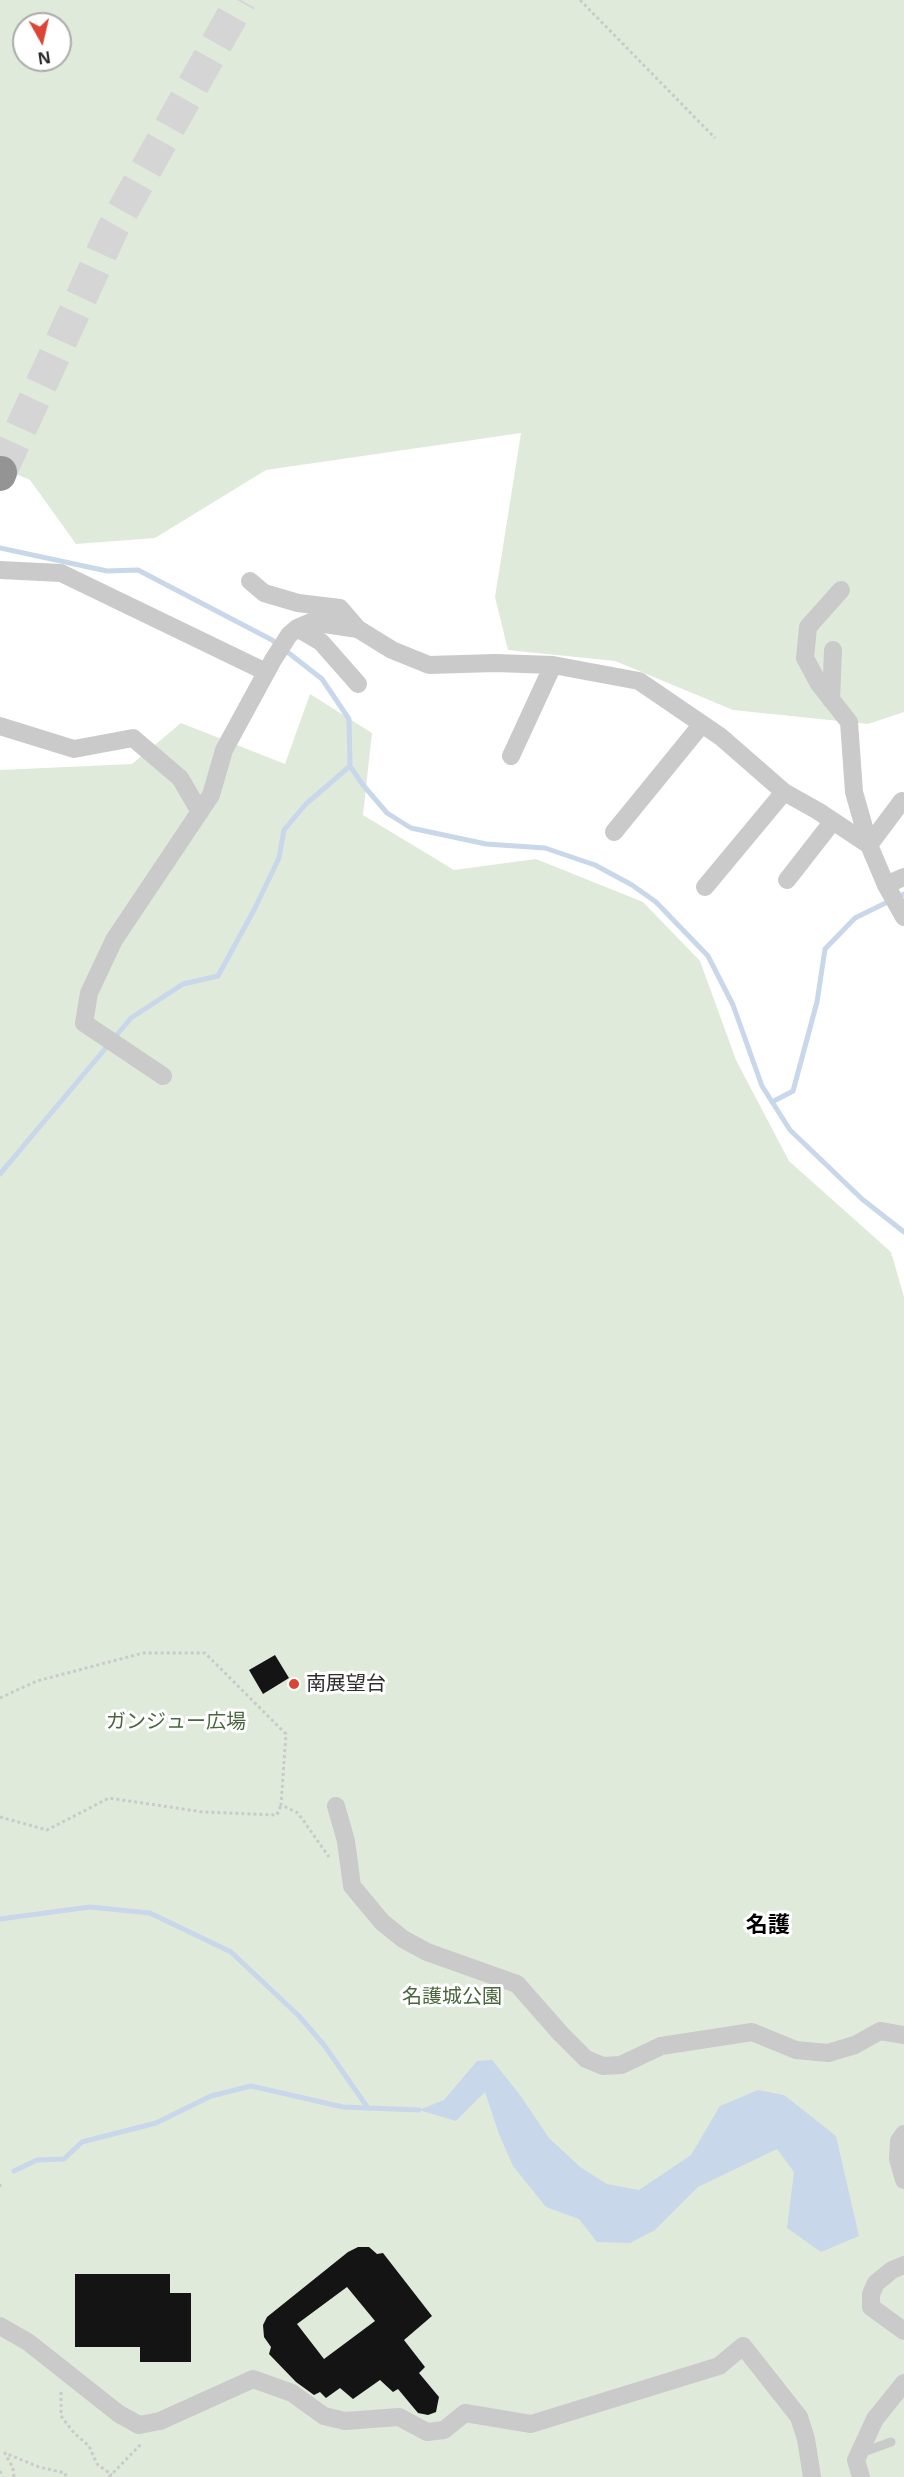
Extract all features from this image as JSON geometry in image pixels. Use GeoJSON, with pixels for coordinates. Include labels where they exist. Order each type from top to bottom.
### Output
{"type":"FeatureCollection","features":[{"type":"Feature","properties":{"kind":"street"},"geometry":{"type":"LineString","coordinates":[[0,570],[61,573],[269,666]]}},
{"type":"Feature","properties":{"kind":"street"},"geometry":{"type":"LineString","coordinates":[[250,581],[264,593],[298,603],[340,608],[358,629],[392,650],[429,665],[495,663],[553,665],[639,681],[721,737],[784,792],[869,844]]}},
{"type":"Feature","properties":{"kind":"street"},"geometry":{"type":"LineString","coordinates":[[841,590],[808,627],[805,658],[819,684],[849,722],[855,792],[869,844],[887,887],[902,913]]}},
{"type":"Feature","properties":{"kind":"street"},"geometry":{"type":"LineString","coordinates":[[163,1076],[84,1023],[89,993],[114,940],[211,795],[224,750],[269,666],[293,632],[311,622],[358,629]]}},
{"type":"Feature","properties":{"kind":"street"},"geometry":{"type":"LineString","coordinates":[[293,632],[321,642],[358,684]]}},
{"type":"Feature","properties":{"kind":"street"},"geometry":{"type":"LineString","coordinates":[[831,700],[833,650]]}},
{"type":"Feature","properties":{"kind":"street"},"geometry":{"type":"LineString","coordinates":[[511,756],[553,665]]}},
{"type":"Feature","properties":{"kind":"street"},"geometry":{"type":"LineString","coordinates":[[614,832],[702,724]]}},
{"type":"Feature","properties":{"kind":"street"},"geometry":{"type":"LineString","coordinates":[[0,726],[74,749],[133,738],[180,778],[200,812]]}},
{"type":"Feature","properties":{"kind":"street"},"geometry":{"type":"LineString","coordinates":[[705,886],[784,792]]}},
{"type":"Feature","properties":{"kind":"street"},"geometry":{"type":"LineString","coordinates":[[869,844],[902,801]]}},
{"type":"Feature","properties":{"kind":"street"},"geometry":{"type":"LineString","coordinates":[[787,880],[833,821]]}},
{"type":"Feature","properties":{"kind":"street"},"geometry":{"type":"LineString","coordinates":[[887,887],[904,877]]}},
{"type":"Feature","properties":{"kind":"street"},"geometry":{"type":"LineString","coordinates":[[336,1806],[346,1841],[352,1886],[382,1922],[403,1939],[427,1952],[517,1984],[586,2059],[603,2066],[621,2065],[661,2046],[752,2032],[796,2050],[828,2053],[855,2045],[880,2031],[904,2035]]}},
{"type":"Feature","properties":{"kind":"street"},"geometry":{"type":"LineString","coordinates":[[904,2134],[899,2141],[898,2159],[904,2180]]}},
{"type":"Feature","properties":{"kind":"street"},"geometry":{"type":"LineString","coordinates":[[904,2265],[892,2270],[876,2283],[871,2294],[872,2307],[904,2331]]}},
{"type":"Feature","properties":{"kind":"street"},"geometry":{"type":"LineString","coordinates":[[0,2326],[28,2342],[119,2415],[139,2425],[160,2421],[253,2379],[292,2393],[324,2416],[345,2421],[399,2417],[427,2432],[444,2430],[465,2413],[531,2424],[719,2366],[743,2346],[799,2417],[806,2439],[812,2477]]}},
{"type":"Feature","properties":{"kind":"street"},"geometry":{"type":"LineString","coordinates":[[861,2477],[856,2460],[875,2419],[904,2382]]}},
{"type":"Feature","properties":{"kind":"lane"},"geometry":{"type":"LineString","coordinates":[[859,2454],[891,2442]]}},
{"type":"Feature","properties":{"kind":"path"},"geometry":{"type":"LineString","coordinates":[[580,0],[715,138]]}},
{"type":"Feature","properties":{"kind":"path"},"geometry":{"type":"LineString","coordinates":[[0,1698],[38,1681],[143,1653],[205,1653],[286,1734],[281,1805],[277,1815],[203,1812],[109,1798],[47,1830],[0,1817]]}},
{"type":"Feature","properties":{"kind":"path"},"geometry":{"type":"LineString","coordinates":[[281,1805],[297,1813],[331,1859]]}},
{"type":"Feature","properties":{"kind":"path"},"geometry":{"type":"LineString","coordinates":[[67,2373],[62,2389],[61,2416],[74,2433],[89,2446],[98,2464],[111,2476],[146,2439],[150,2423]]}},
{"type":"Feature","properties":{"kind":"path"},"geometry":{"type":"LineString","coordinates":[[14,2477],[13,2468],[5,2453],[39,2467],[65,2473],[66,2477]]}},
{"type":"Feature","properties":{"kind":"path"},"geometry":{"type":"LineString","coordinates":[[0,2471],[3,2477]]}},
{"type":"Feature","properties":{"kind":"green space"},"geometry":{"type":"Polygon","coordinates":[[[0,0],[904,0],[904,712],[868,724],[733,710],[615,661],[508,650],[495,597],[521,433],[266,470],[155,538],[76,544],[30,480],[0,467],[0,0]]]}},
{"type":"Feature","properties":{"kind":"green space","name":"名護城公園"},"geometry":{"type":"Polygon","coordinates":[[[310,694],[372,733],[363,815],[454,870],[536,859],[643,902],[700,961],[736,1060],[789,1161],[891,1252],[904,1297],[904,2477],[0,2477],[0,770],[132,764],[181,723],[285,764],[310,694]]]}},
{"type":"Feature","properties":{"kind":"water"},"geometry":{"type":"Polygon","coordinates":[[[492,2060],[520,2095],[549,2138],[580,2167],[607,2184],[639,2190],[691,2155],[720,2106],[758,2090],[784,2095],[836,2136],[859,2236],[821,2252],[787,2228],[794,2172],[777,2149],[698,2187],[655,2230],[630,2243],[597,2242],[579,2219],[546,2207],[513,2166],[485,2092],[456,2121],[419,2110],[444,2100],[477,2061],[492,2060]]]}},
{"type":"Feature","properties":{"kind":"building"},"geometry":{"type":"Polygon","coordinates":[[[275,1655],[289,1678],[263,1694],[249,1670],[275,1655]]]}},
{"type":"Feature","properties":{"kind":"building"},"geometry":{"type":"Polygon","coordinates":[[[358,2247],[369,2247],[377,2254],[383,2253],[432,2316],[404,2340],[425,2367],[419,2373],[439,2397],[436,2412],[428,2415],[418,2413],[398,2389],[393,2392],[380,2380],[353,2399],[340,2388],[326,2398],[320,2392],[314,2395],[296,2382],[269,2354],[271,2347],[264,2337],[263,2325],[267,2317],[348,2252],[358,2247]],[[347,2287],[297,2324],[324,2359],[375,2321],[347,2287]]]}},
{"type":"Feature","properties":{"kind":"building"},"geometry":{"type":"Polygon","coordinates":[[[75,2274],[170,2274],[170,2293],[191,2293],[191,2362],[140,2362],[140,2347],[75,2347],[75,2274]]]}},
{"type":"Feature","properties":{"kind":"waterway"},"geometry":{"type":"LineString","coordinates":[[0,548],[107,571],[138,570],[272,640],[322,679],[349,719],[350,766],[387,813],[411,828],[486,844],[545,848],[595,865],[632,885],[656,902],[708,956],[733,1005],[762,1086],[790,1130],[862,1199],[904,1232]]}},
{"type":"Feature","properties":{"kind":"waterway"},"geometry":{"type":"LineString","coordinates":[[0,1174],[131,1018],[183,984],[218,976],[279,858],[284,830],[306,804],[350,766]]}},
{"type":"Feature","properties":{"kind":"waterway"},"geometry":{"type":"LineString","coordinates":[[772,1102],[793,1091],[817,1002],[825,949],[855,918],[904,894]]}},
{"type":"Feature","properties":{"kind":"waterway"},"geometry":{"type":"LineString","coordinates":[[0,1919],[90,1907],[150,1913],[231,1952],[299,2016],[324,2045],[368,2108]]}},
{"type":"Feature","properties":{"kind":"waterway"},"geometry":{"type":"LineString","coordinates":[[14,2171],[37,2160],[64,2159],[82,2142],[156,2123],[211,2096],[251,2086],[343,2107],[419,2110]]}},
{"type":"Feature","properties":{"kind":"tunnel"},"geometry":{"type":"LineString","coordinates":[[1,472],[113,228],[241,0]]}},
{"type":"Feature","properties":{"kind":"place","name":"南展望台"},"geometry":{"type":"Point","coordinates":[294,1684]}},
{"type":"Feature","properties":{"kind":"district","name":"名護"},"geometry":{"type":"Point","coordinates":[768,1926]}},
{"type":"Feature","properties":{"kind":"park label","name":"ガンジュー広場"},"geometry":{"type":"Point","coordinates":[176,1722]}}]}
